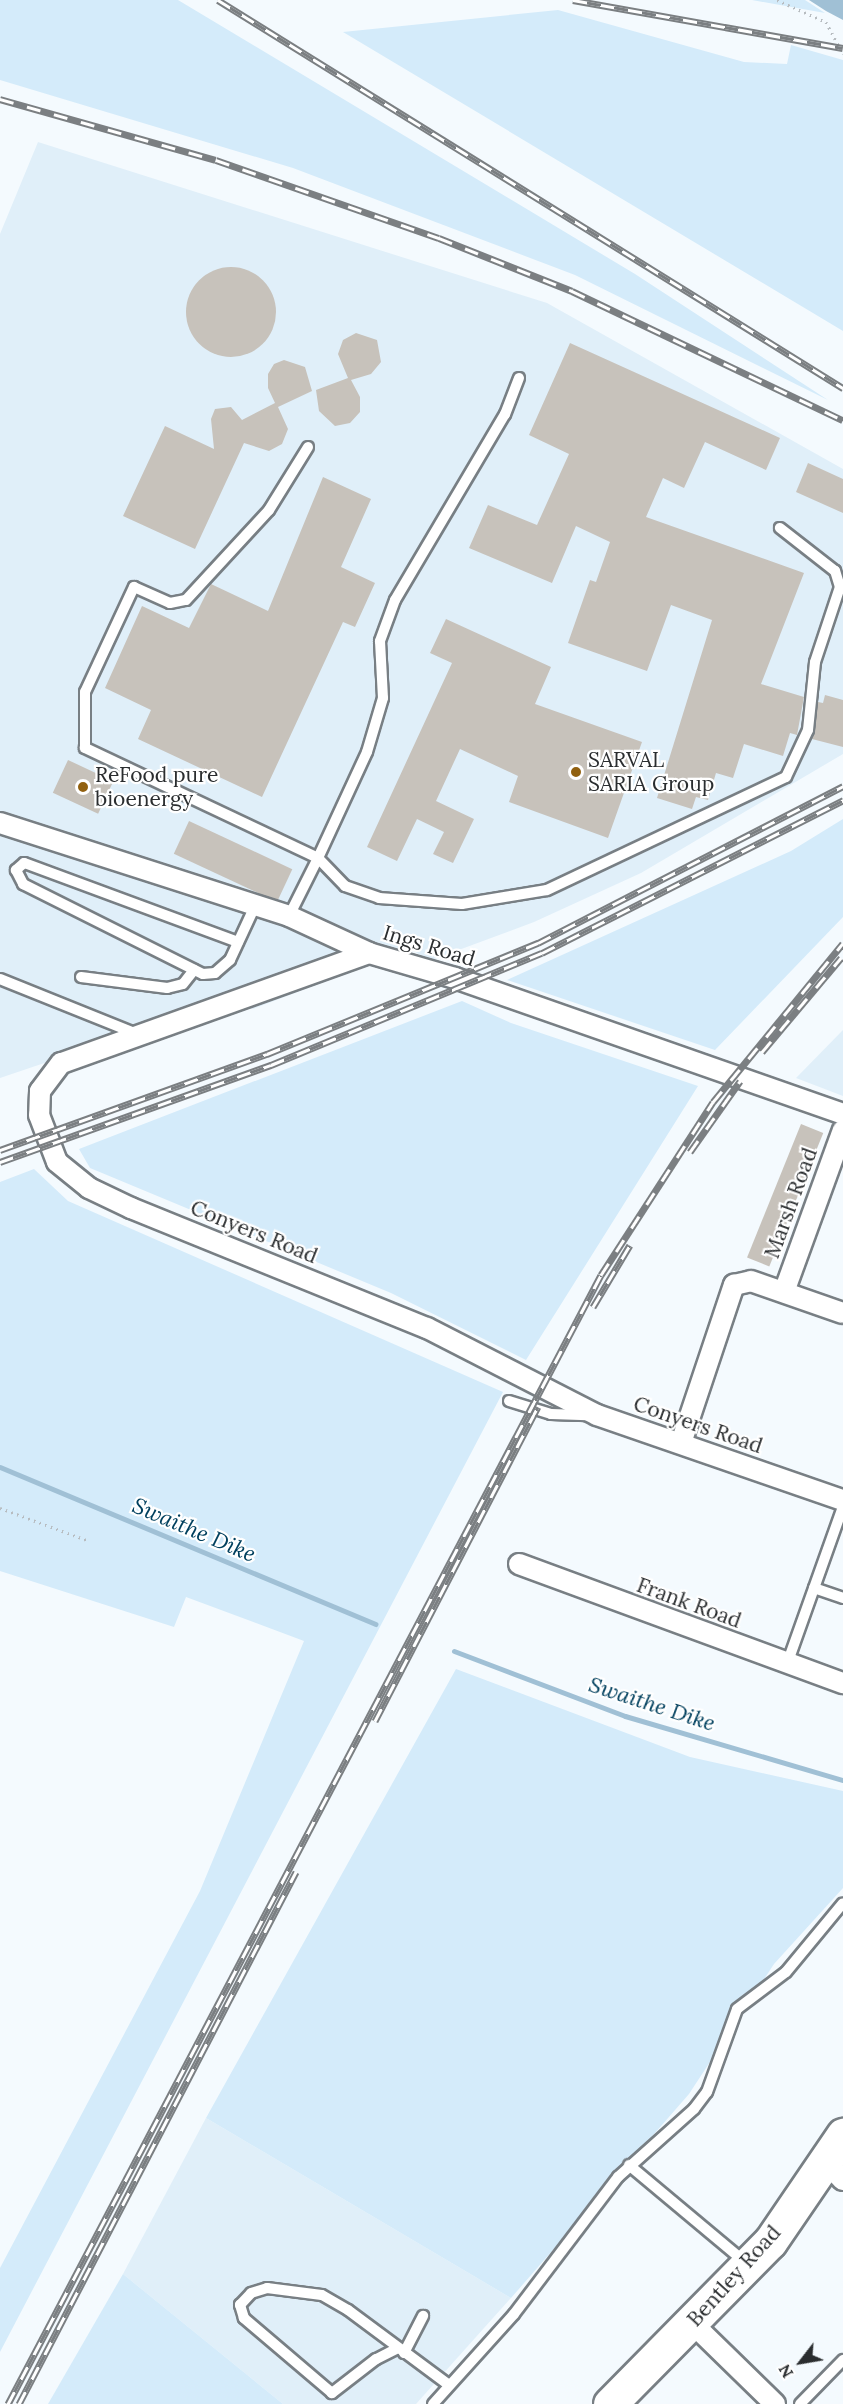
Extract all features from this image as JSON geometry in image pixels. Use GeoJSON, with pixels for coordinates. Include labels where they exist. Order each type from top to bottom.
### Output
{"type":"FeatureCollection","features":[{"type":"Feature","properties":{"kind":"highway","name":"Bentley Road"},"geometry":{"type":"LineString","coordinates":[[610,2404],[748,2265],[834,2171],[843,2135]]}},
{"type":"Feature","properties":{"kind":"street","name":"Ings Road"},"geometry":{"type":"LineString","coordinates":[[0,823],[289,916],[369,953],[455,978],[843,1114]]}},
{"type":"Feature","properties":{"kind":"street","name":"Conyers Road"},"geometry":{"type":"LineString","coordinates":[[369,953],[142,1036],[61,1063],[40,1091],[39,1115],[65,1172],[131,1208],[426,1328],[597,1416],[843,1500]]}},
{"type":"Feature","properties":{"kind":"street","name":"Marsh Road"},"geometry":{"type":"LineString","coordinates":[[784,1292],[843,1130]]}},
{"type":"Feature","properties":{"kind":"street"},"geometry":{"type":"LineString","coordinates":[[681,1443],[734,1285],[751,1281],[843,1313]]}},
{"type":"Feature","properties":{"kind":"street","name":"Frank Road"},"geometry":{"type":"LineString","coordinates":[[519,1564],[843,1683]]}},
{"type":"Feature","properties":{"kind":"street"},"geometry":{"type":"LineString","coordinates":[[692,2323],[775,2404]]}},
{"type":"Feature","properties":{"kind":"lane"},"geometry":{"type":"LineString","coordinates":[[289,916],[367,752],[383,698],[380,640],[395,600],[505,414],[519,378]]}},
{"type":"Feature","properties":{"kind":"lane"},"geometry":{"type":"LineString","coordinates":[[308,447],[269,510],[186,600],[170,603],[134,587],[85,692],[85,748],[198,797],[318,858],[345,886],[379,898],[462,904],[546,890],[786,777],[808,730],[815,662],[840,587],[835,572],[780,528]]}},
{"type":"Feature","properties":{"kind":"lane"},"geometry":{"type":"LineString","coordinates":[[238,942],[19,865],[15,876],[23,884],[194,970],[215,973],[224,968],[238,942],[255,906]]}},
{"type":"Feature","properties":{"kind":"lane"},"geometry":{"type":"LineString","coordinates":[[81,977],[167,988],[183,984],[194,970]]}},
{"type":"Feature","properties":{"kind":"lane"},"geometry":{"type":"LineString","coordinates":[[0,979],[142,1036]]}},
{"type":"Feature","properties":{"kind":"lane"},"geometry":{"type":"LineString","coordinates":[[509,1401],[551,1414],[597,1416]]}},
{"type":"Feature","properties":{"kind":"lane"},"geometry":{"type":"LineString","coordinates":[[788,1664],[843,1507]]}},
{"type":"Feature","properties":{"kind":"lane"},"geometry":{"type":"LineString","coordinates":[[814,1588],[843,1598]]}},
{"type":"Feature","properties":{"kind":"lane"},"geometry":{"type":"LineString","coordinates":[[433,2404],[514,2314],[588,2212],[630,2165],[694,2109],[707,2092],[737,2009],[786,1972],[841,1908]]}},
{"type":"Feature","properties":{"kind":"lane"},"geometry":{"type":"LineString","coordinates":[[630,2165],[748,2265]]}},
{"type":"Feature","properties":{"kind":"lane"},"geometry":{"type":"LineString","coordinates":[[423,2316],[401,2351],[376,2359],[332,2393],[244,2318],[240,2305],[251,2293],[267,2288],[305,2289],[348,2310],[401,2351],[448,2385]]}},
{"type":"Feature","properties":{"kind":"lane"},"geometry":{"type":"LineString","coordinates":[[800,2404],[843,2360]]}},
{"type":"Feature","properties":{"kind":"path"},"geometry":{"type":"LineString","coordinates":[[777,0],[826,22],[843,54]]}},
{"type":"Feature","properties":{"kind":"path"},"geometry":{"type":"LineString","coordinates":[[0,1508],[88,1541]]}},
{"type":"Feature","properties":{"kind":"shaded area"},"geometry":{"type":"Polygon","coordinates":[[[0,0],[178,0],[635,274],[828,400],[575,275],[293,168],[0,80],[0,0]]]}},
{"type":"Feature","properties":{"kind":"shaded area"},"geometry":{"type":"Polygon","coordinates":[[[752,0],[805,0],[825,13],[752,0]]]}},
{"type":"Feature","properties":{"kind":"shaded area"},"geometry":{"type":"Polygon","coordinates":[[[809,0],[843,0],[843,20],[826,11],[809,0]]]}},
{"type":"Feature","properties":{"kind":"shaded area"},"geometry":{"type":"Polygon","coordinates":[[[558,10],[744,62],[787,64],[791,45],[843,60],[843,331],[343,32],[558,10]]]}},
{"type":"Feature","properties":{"kind":"shaded area"},"geometry":{"type":"Polygon","coordinates":[[[38,142],[547,303],[843,469],[843,754],[641,873],[534,922],[429,961],[411,949],[253,1009],[219,1004],[0,1078],[0,234],[38,142]]]}},
{"type":"Feature","properties":{"kind":"shaded area"},"geometry":{"type":"Polygon","coordinates":[[[843,819],[843,917],[715,1050],[507,980],[791,851],[843,819]]]}},
{"type":"Feature","properties":{"kind":"shaded area"},"geometry":{"type":"Polygon","coordinates":[[[462,1001],[511,1023],[698,1086],[526,1360],[391,1293],[90,1168],[79,1149],[462,1001]]]}},
{"type":"Feature","properties":{"kind":"shaded area"},"geometry":{"type":"Polygon","coordinates":[[[843,1030],[843,1096],[796,1078],[843,1030]]]}},
{"type":"Feature","properties":{"kind":"shaded area"},"geometry":{"type":"Polygon","coordinates":[[[34,1169],[68,1201],[503,1392],[0,2352],[0,2268],[200,1891],[304,1641],[186,1597],[174,1627],[0,1571],[0,1182],[34,1169]]]}},
{"type":"Feature","properties":{"kind":"shaded area"},"geometry":{"type":"Polygon","coordinates":[[[456,1669],[690,1757],[843,1791],[843,1888],[774,1964],[689,2094],[511,2298],[206,2118],[456,1669]]]}},
{"type":"Feature","properties":{"kind":"shaded area"},"geometry":{"type":"Polygon","coordinates":[[[206,2118],[511,2298],[416,2404],[283,2404],[123,2274],[206,2118]]]}},
{"type":"Feature","properties":{"kind":"shaded area"},"geometry":{"type":"Polygon","coordinates":[[[123,2274],[283,2404],[48,2404],[123,2274]]]}},
{"type":"Feature","properties":{"kind":"building"},"geometry":{"type":"Polygon","coordinates":[[[231,267],[248,271],[263,280],[272,295],[276,312],[272,329],[263,344],[248,353],[231,357],[214,353],[199,344],[190,329],[186,312],[190,295],[199,280],[214,271],[231,267]]]}},
{"type":"Feature","properties":{"kind":"building"},"geometry":{"type":"Polygon","coordinates":[[[356,333],[377,340],[381,362],[371,374],[351,380],[360,397],[360,412],[350,423],[335,426],[319,411],[316,390],[348,378],[338,354],[343,340],[356,333]]]}},
{"type":"Feature","properties":{"kind":"building"},"geometry":{"type":"Polygon","coordinates":[[[570,343],[780,438],[766,470],[705,442],[684,488],[663,478],[646,517],[804,573],[761,684],[804,697],[797,735],[790,733],[783,756],[744,744],[733,778],[716,773],[708,800],[696,797],[692,809],[657,798],[712,620],[671,605],[647,671],[568,643],[590,580],[596,582],[610,542],[576,526],[552,583],[469,548],[488,505],[537,525],[569,454],[529,435],[570,343]]]}},
{"type":"Feature","properties":{"kind":"building"},"geometry":{"type":"Polygon","coordinates":[[[284,360],[305,367],[312,391],[278,407],[288,429],[282,444],[269,451],[244,443],[195,549],[123,516],[165,426],[214,449],[211,419],[215,409],[231,407],[242,420],[275,403],[268,388],[268,374],[274,364],[284,360]]]}},
{"type":"Feature","properties":{"kind":"building"},"geometry":{"type":"Polygon","coordinates":[[[808,463],[843,479],[843,513],[796,492],[808,463]]]}},
{"type":"Feature","properties":{"kind":"building"},"geometry":{"type":"Polygon","coordinates":[[[323,477],[371,499],[341,567],[375,583],[355,627],[343,622],[262,797],[138,739],[151,710],[105,688],[142,606],[189,628],[211,584],[268,611],[323,477]]]}},
{"type":"Feature","properties":{"kind":"building"},"geometry":{"type":"Polygon","coordinates":[[[446,619],[551,667],[535,704],[642,742],[608,838],[509,802],[518,776],[460,749],[436,801],[474,819],[453,863],[433,854],[444,832],[417,819],[397,861],[367,847],[452,663],[430,653],[446,619]]]}},
{"type":"Feature","properties":{"kind":"building"},"geometry":{"type":"Polygon","coordinates":[[[825,695],[843,700],[843,747],[812,739],[818,702],[823,703],[825,695]]]}},
{"type":"Feature","properties":{"kind":"building","name":"ReFood pure bioenergy"},"geometry":{"type":"Polygon","coordinates":[[[68,760],[113,781],[98,814],[53,793],[68,760]]]}},
{"type":"Feature","properties":{"kind":"building"},"geometry":{"type":"Polygon","coordinates":[[[189,821],[292,869],[277,902],[174,854],[189,821]]]}},
{"type":"Feature","properties":{"kind":"building"},"geometry":{"type":"Polygon","coordinates":[[[801,1124],[823,1133],[769,1267],[747,1258],[801,1124]]]}},
{"type":"Feature","properties":{"kind":"waterway","name":"Swaithe Dike"},"geometry":{"type":"LineString","coordinates":[[0,1467],[376,1624]]}},
{"type":"Feature","properties":{"kind":"waterway","name":"Swaithe Dike"},"geometry":{"type":"LineString","coordinates":[[454,1651],[625,1716],[843,1780]]}},
{"type":"Feature","properties":{"kind":"railway"},"geometry":{"type":"LineString","coordinates":[[218,0],[843,388]]}},
{"type":"Feature","properties":{"kind":"railway"},"geometry":{"type":"LineString","coordinates":[[573,0],[843,48]]}},
{"type":"Feature","properties":{"kind":"railway"},"geometry":{"type":"LineString","coordinates":[[0,99],[216,160],[439,238],[572,291],[843,420]]}},
{"type":"Feature","properties":{"kind":"railway"},"geometry":{"type":"LineString","coordinates":[[0,1150],[267,1054],[538,943],[843,786]]}},
{"type":"Feature","properties":{"kind":"railway"},"geometry":{"type":"LineString","coordinates":[[0,1162],[271,1065],[542,953],[843,800]]}},
{"type":"Feature","properties":{"kind":"railway"},"geometry":{"type":"LineString","coordinates":[[8,2404],[601,1275],[713,1102],[843,943]]}},
{"type":"Feature","properties":{"kind":"railway"},"geometry":{"type":"LineString","coordinates":[[762,1052],[841,958]]}},
{"type":"Feature","properties":{"kind":"railway"},"geometry":{"type":"LineString","coordinates":[[690,1152],[740,1081]]}},
{"type":"Feature","properties":{"kind":"railway"},"geometry":{"type":"LineString","coordinates":[[593,1307],[630,1245]]}},
{"type":"Feature","properties":{"kind":"railway"},"geometry":{"type":"LineString","coordinates":[[375,1721],[538,1407]]}},
{"type":"Feature","properties":{"kind":"railway"},"geometry":{"type":"LineString","coordinates":[[19,2404],[296,1872]]}},
{"type":"Feature","properties":{"kind":"place","name":"SARVAL SARIA Group"},"geometry":{"type":"Point","coordinates":[576,772]}},
{"type":"Feature","properties":{"kind":"place","name":"ReFood pure bioenergy"},"geometry":{"type":"Point","coordinates":[83,787]}}]}
